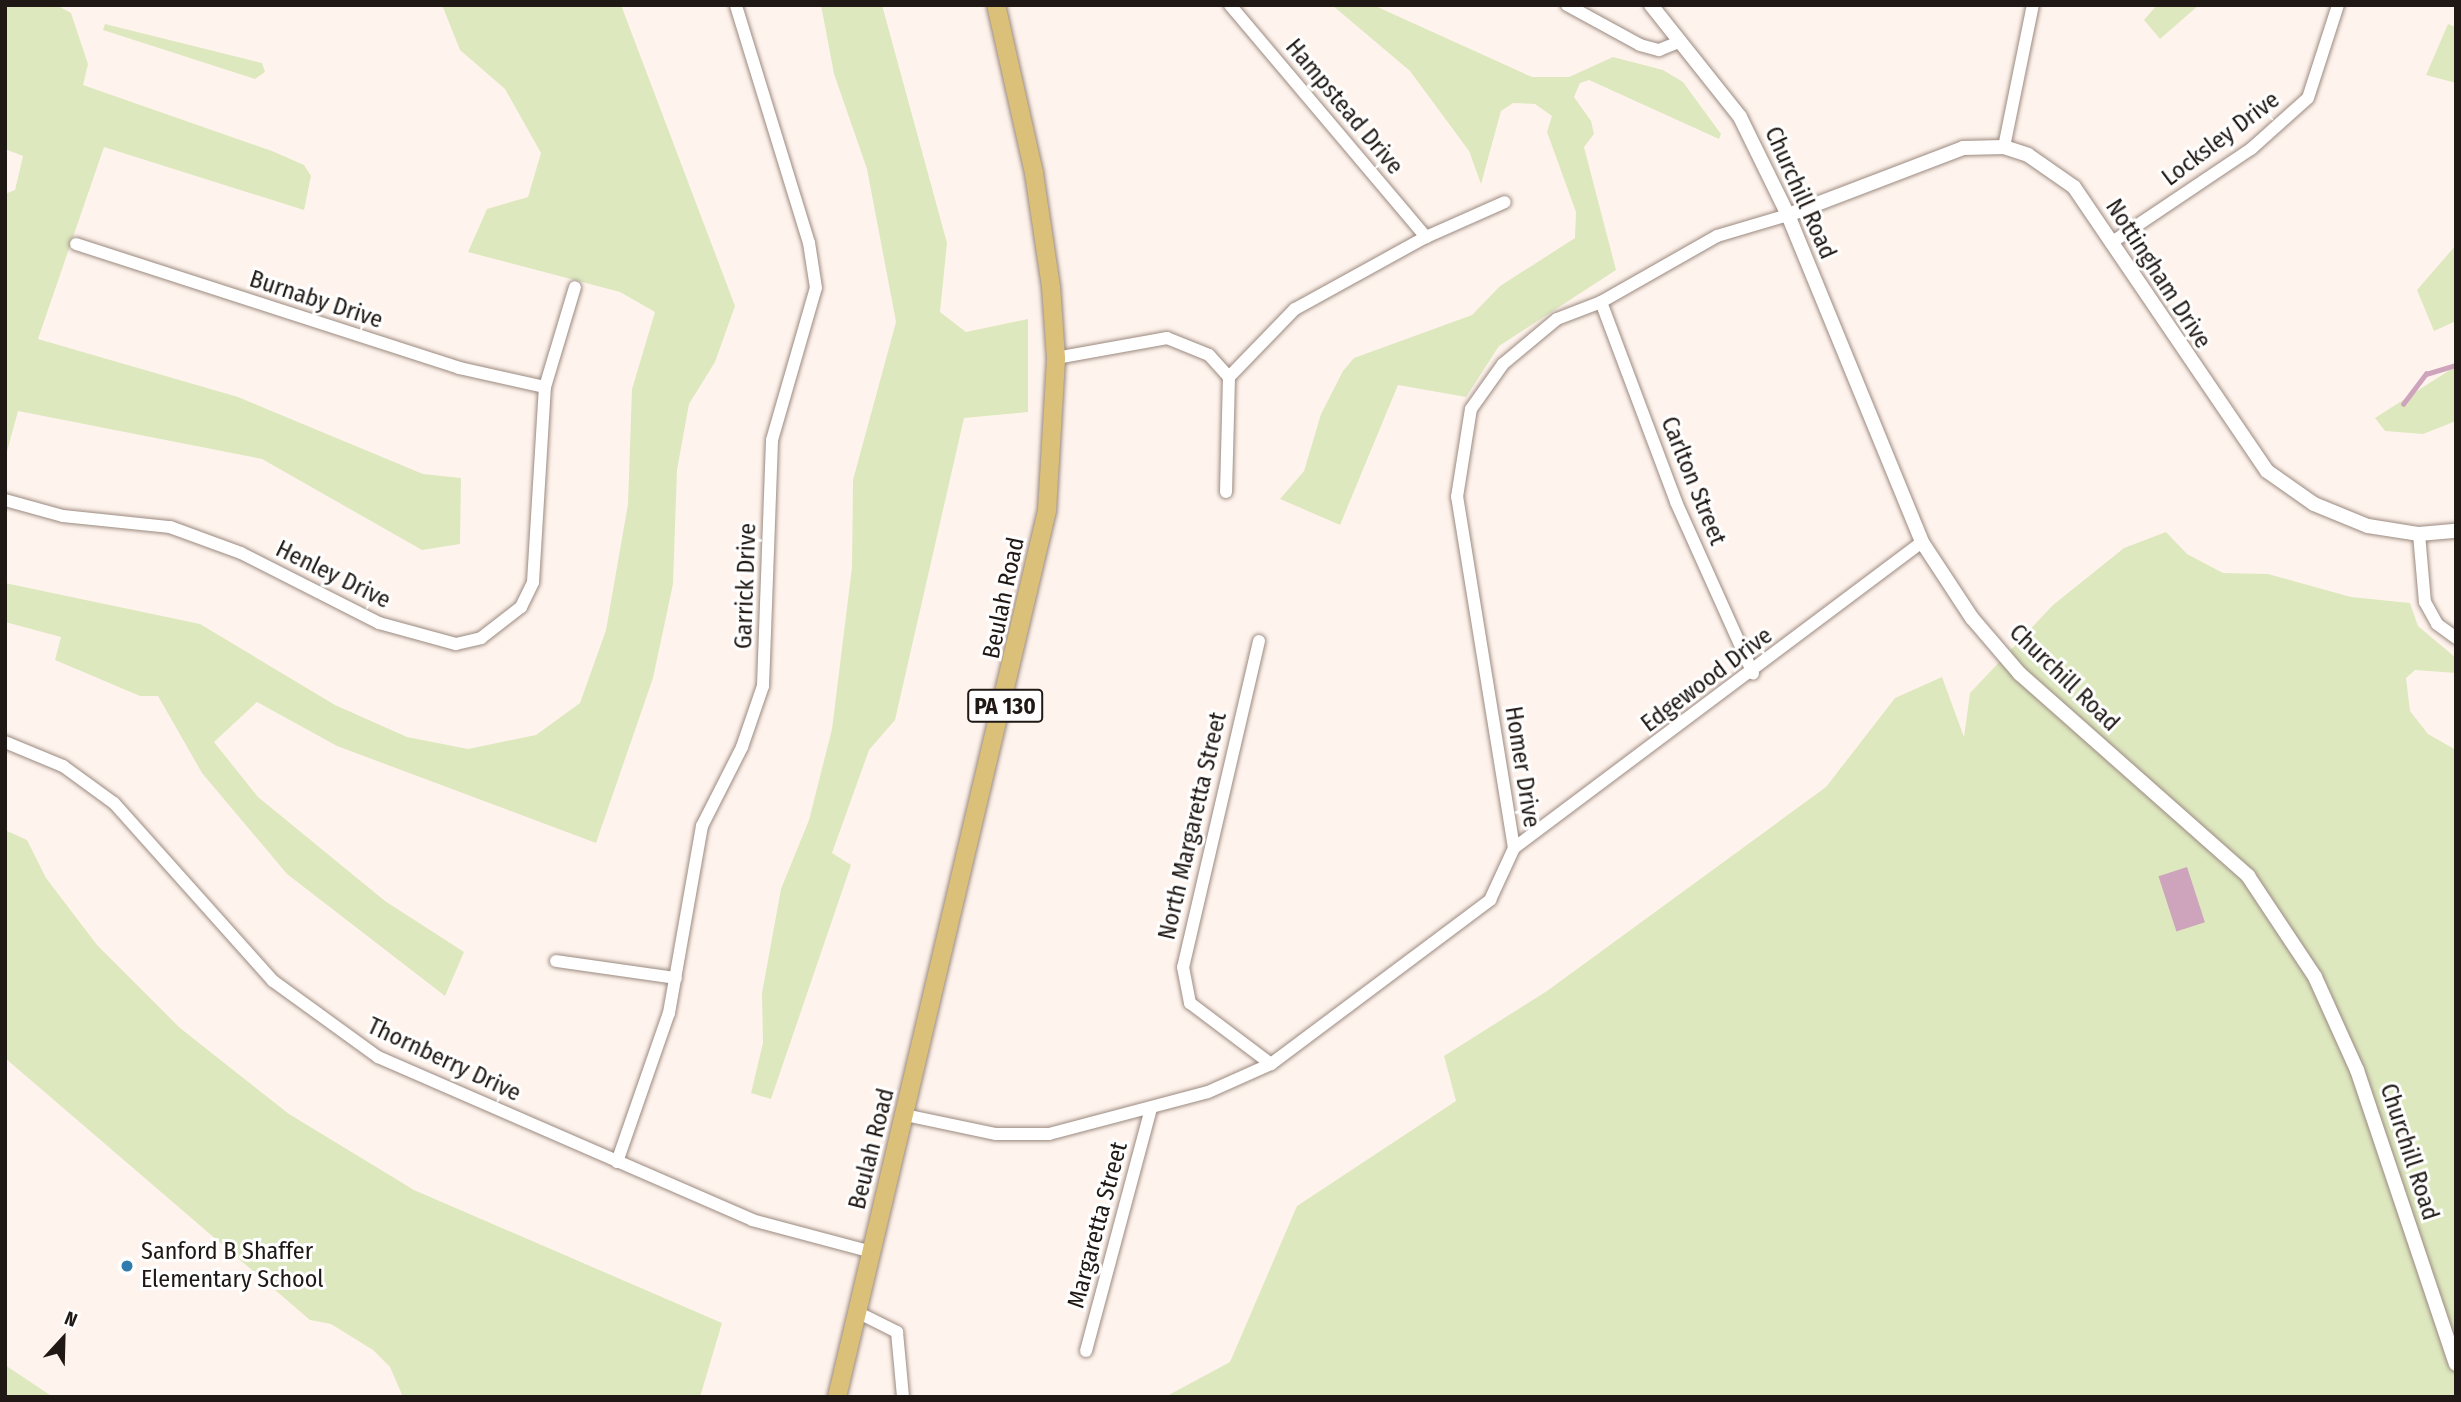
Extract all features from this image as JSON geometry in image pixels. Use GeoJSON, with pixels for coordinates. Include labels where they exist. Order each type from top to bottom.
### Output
{"type":"FeatureCollection","features":[{"type":"Feature","properties":{"kind":"main road","name":"Beulah Road"},"geometry":{"type":"LineString","coordinates":[[836,1397],[1040,555],[1052,460],[1056,358],[1041,214],[996,5]]}},
{"type":"Feature","properties":{"kind":"street","name":"Garrick Drive"},"geometry":{"type":"LineString","coordinates":[[618,1162],[656,1061],[676,978],[702,826],[742,747],[763,685],[772,440],[816,288],[809,243],[736,5]]}},
{"type":"Feature","properties":{"kind":"street","name":"Hampstead Drive"},"geometry":{"type":"LineString","coordinates":[[1230,5],[1426,237]]}},
{"type":"Feature","properties":{"kind":"street"},"geometry":{"type":"LineString","coordinates":[[1567,5],[1640,45],[1659,50],[1679,42]]}},
{"type":"Feature","properties":{"kind":"street","name":"Churchill Road"},"geometry":{"type":"LineString","coordinates":[[1651,5],[1740,117],[1788,215],[1922,542],[2020,674],[2248,876],[2288,934],[2357,1070],[2456,1364]]}},
{"type":"Feature","properties":{"kind":"street"},"geometry":{"type":"LineString","coordinates":[[2004,147],[2033,5]]}},
{"type":"Feature","properties":{"kind":"street","name":"Locksley Drive"},"geometry":{"type":"LineString","coordinates":[[2111,243],[2251,149],[2308,98],[2338,5]]}},
{"type":"Feature","properties":{"kind":"street","name":"Nottingham Drive"},"geometry":{"type":"LineString","coordinates":[[1788,215],[1963,148],[2004,147],[2062,175],[2267,471],[2341,517],[2419,534],[2456,531]]}},
{"type":"Feature","properties":{"kind":"street"},"geometry":{"type":"LineString","coordinates":[[1227,492],[1230,377],[1295,309],[1426,237],[1505,202]]}},
{"type":"Feature","properties":{"kind":"street","name":"Homer Drive"},"geometry":{"type":"LineString","coordinates":[[905,1115],[1014,1136],[1151,1109],[1271,1064],[1490,900],[1514,848],[1457,497],[1459,456],[1471,409],[1503,364],[1557,319],[1601,302],[1717,236],[1788,215]]}},
{"type":"Feature","properties":{"kind":"street","name":"Burnaby Drive"},"geometry":{"type":"LineString","coordinates":[[76,244],[459,368],[545,387]]}},
{"type":"Feature","properties":{"kind":"street","name":"Henley Drive"},"geometry":{"type":"LineString","coordinates":[[5,500],[63,516],[170,527],[204,537],[328,602],[456,644],[498,630],[533,582],[545,387],[575,288]]}},
{"type":"Feature","properties":{"kind":"street","name":"Carlton Street"},"geometry":{"type":"LineString","coordinates":[[1601,302],[1676,502],[1753,673]]}},
{"type":"Feature","properties":{"kind":"street"},"geometry":{"type":"LineString","coordinates":[[1056,358],[1167,338],[1209,355],[1230,377]]}},
{"type":"Feature","properties":{"kind":"street"},"geometry":{"type":"LineString","coordinates":[[2419,534],[2425,602],[2437,625],[2456,638]]}},
{"type":"Feature","properties":{"kind":"street","name":"Edgewood Drive"},"geometry":{"type":"LineString","coordinates":[[1514,848],[1753,673],[1922,542]]}},
{"type":"Feature","properties":{"kind":"street","name":"North Margaretta Street"},"geometry":{"type":"LineString","coordinates":[[1259,641],[1183,967],[1190,1003],[1271,1064]]}},
{"type":"Feature","properties":{"kind":"street","name":"Thornberry Drive"},"geometry":{"type":"LineString","coordinates":[[5,741],[63,766],[114,803],[252,960],[336,1030],[378,1057],[752,1220],[872,1252]]}},
{"type":"Feature","properties":{"kind":"street"},"geometry":{"type":"LineString","coordinates":[[556,961],[676,978]]}},
{"type":"Feature","properties":{"kind":"street","name":"Margaretta Street"},"geometry":{"type":"LineString","coordinates":[[1086,1352],[1151,1109]]}},
{"type":"Feature","properties":{"kind":"street"},"geometry":{"type":"LineString","coordinates":[[857,1312],[897,1332],[903,1397]]}},
{"type":"Feature","properties":{"kind":"green space"},"geometry":{"type":"Polygon","coordinates":[[[5,5],[56,5],[71,13],[88,64],[83,85],[272,151],[304,165],[311,176],[304,210],[104,147],[38,339],[238,397],[423,474],[461,478],[460,544],[422,550],[262,459],[18,411],[5,459],[5,194],[15,190],[23,156],[5,149],[5,5]]]}},
{"type":"Feature","properties":{"kind":"green space"},"geometry":{"type":"Polygon","coordinates":[[[442,5],[621,5],[735,306],[715,362],[689,404],[677,470],[673,584],[653,678],[596,843],[337,746],[257,702],[214,742],[258,797],[385,901],[464,952],[445,996],[287,874],[202,773],[158,696],[140,696],[55,660],[61,637],[5,622],[5,583],[200,624],[335,705],[407,737],[468,749],[536,735],[580,703],[606,630],[628,504],[632,389],[655,312],[620,292],[468,252],[487,209],[528,197],[541,153],[505,89],[460,50],[442,5]]]}},
{"type":"Feature","properties":{"kind":"green space"},"geometry":{"type":"Polygon","coordinates":[[[821,5],[882,5],[947,243],[940,312],[966,332],[1028,319],[1028,412],[964,418],[895,720],[869,750],[832,853],[851,865],[771,1099],[751,1093],[763,1043],[762,993],[781,889],[809,820],[832,729],[852,567],[853,480],[896,322],[867,169],[834,74],[821,5]]]}},
{"type":"Feature","properties":{"kind":"green space"},"geometry":{"type":"Polygon","coordinates":[[[1332,5],[1373,5],[1532,77],[1569,77],[1613,57],[1663,70],[1683,82],[1721,134],[1719,139],[1589,80],[1580,83],[1574,97],[1591,121],[1594,134],[1584,147],[1616,270],[1499,346],[1466,397],[1398,385],[1340,525],[1280,499],[1304,471],[1321,414],[1343,371],[1354,358],[1472,315],[1500,286],[1575,238],[1576,212],[1547,132],[1552,116],[1535,104],[1513,103],[1501,111],[1481,184],[1469,151],[1410,71],[1332,5]]]}},
{"type":"Feature","properties":{"kind":"green space"},"geometry":{"type":"Polygon","coordinates":[[[2157,5],[2199,5],[2160,39],[2144,20],[2157,5]]]}},
{"type":"Feature","properties":{"kind":"green space"},"geometry":{"type":"Polygon","coordinates":[[[105,24],[262,63],[265,72],[255,79],[103,30],[105,24]]]}},
{"type":"Feature","properties":{"kind":"green space"},"geometry":{"type":"Polygon","coordinates":[[[2448,24],[2456,27],[2456,83],[2426,75],[2448,24]]]}},
{"type":"Feature","properties":{"kind":"green space"},"geometry":{"type":"Polygon","coordinates":[[[2456,245],[2456,321],[2434,331],[2417,290],[2456,245]]]}},
{"type":"Feature","properties":{"kind":"green space"},"geometry":{"type":"Polygon","coordinates":[[[2456,366],[2456,421],[2423,434],[2385,431],[2375,418],[2456,366]]]}},
{"type":"Feature","properties":{"kind":"green space"},"geometry":{"type":"Polygon","coordinates":[[[2166,532],[2187,554],[2223,573],[2268,574],[2351,597],[2410,603],[2418,626],[2456,658],[2456,673],[2415,670],[2406,678],[2410,711],[2428,734],[2456,750],[2456,1397],[1165,1397],[1230,1362],[1297,1206],[1456,1101],[1444,1056],[1547,991],[1826,787],[1895,698],[1942,677],[1964,737],[1970,693],[2053,605],[2124,548],[2166,532]]]}},
{"type":"Feature","properties":{"kind":"green space"},"geometry":{"type":"Polygon","coordinates":[[[5,830],[27,840],[46,878],[97,945],[180,1028],[289,1114],[414,1190],[722,1323],[700,1397],[403,1397],[390,1367],[373,1350],[331,1324],[310,1320],[5,1058],[5,830]]]}},
{"type":"Feature","properties":{"kind":"green space"},"geometry":{"type":"Polygon","coordinates":[[[5,1365],[50,1395],[54,1397],[5,1397],[5,1365]]]}},
{"type":"Feature","properties":{"kind":"shaded area"},"geometry":{"type":"Polygon","coordinates":[[[2187,867],[2205,922],[2176,931],[2158,876],[2187,867]]]}},
{"type":"Feature","properties":{"kind":"waterway"},"geometry":{"type":"LineString","coordinates":[[2403,404],[2426,374],[2456,365]]}},
{"type":"Feature","properties":{"kind":"place","name":"Sanford B Shaffer Elementary School"},"geometry":{"type":"Point","coordinates":[127,1266]}}]}
